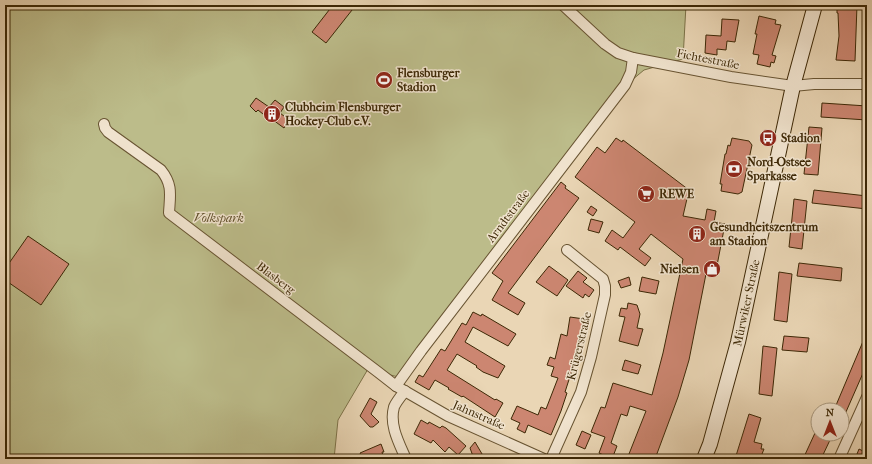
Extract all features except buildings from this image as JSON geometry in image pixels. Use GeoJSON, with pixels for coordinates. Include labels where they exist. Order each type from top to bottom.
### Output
{"type":"FeatureCollection","features":[{"type":"Feature","properties":{"kind":"main road","name":"Mürwiker Straße"},"geometry":{"type":"LineString","coordinates":[[704,459],[710,444],[738,342],[793,86],[815,5]]}},
{"type":"Feature","properties":{"kind":"street","name":"Fichtestraße"},"geometry":{"type":"LineString","coordinates":[[563,5],[605,44],[618,53],[633,58],[731,77],[793,86],[814,84],[867,84]]}},
{"type":"Feature","properties":{"kind":"street","name":"Arndtstraße"},"geometry":{"type":"LineString","coordinates":[[400,389],[421,351],[625,85],[631,72],[633,58]]}},
{"type":"Feature","properties":{"kind":"street","name":"Blasberg"},"geometry":{"type":"LineString","coordinates":[[104,124],[108,132],[161,170],[168,178],[170,186],[169,213],[400,389]]}},
{"type":"Feature","properties":{"kind":"street","name":"Krügerstraße"},"geometry":{"type":"LineString","coordinates":[[551,459],[583,385],[591,357],[605,286],[603,279],[567,250]]}},
{"type":"Feature","properties":{"kind":"street"},"geometry":{"type":"LineString","coordinates":[[400,389],[394,407],[392,421],[396,436],[406,459]]}},
{"type":"Feature","properties":{"kind":"street","name":"Jahnstraße"},"geometry":{"type":"LineString","coordinates":[[400,389],[448,416],[544,459]]}},
{"type":"Feature","properties":{"kind":"street"},"geometry":{"type":"LineString","coordinates":[[839,459],[867,397]]}},
{"type":"Feature","properties":{"kind":"green space","name":"Volkspark"},"geometry":{"type":"Polygon","coordinates":[[[5,5],[686,5],[683,59],[644,70],[626,85],[402,378],[368,369],[338,420],[334,459],[5,459],[5,5]]]}},
{"type":"Feature","properties":{"kind":"place","name":"Flensburger Stadion"},"geometry":{"type":"Point","coordinates":[384,80]}},
{"type":"Feature","properties":{"kind":"place","name":"Clubheim Flensburger Hockey-Club e.V."},"geometry":{"type":"Point","coordinates":[272,114]}},
{"type":"Feature","properties":{"kind":"place","name":"Stadion"},"geometry":{"type":"Point","coordinates":[768,138]}},
{"type":"Feature","properties":{"kind":"place","name":"Nord-Ostsee Sparkasse"},"geometry":{"type":"Point","coordinates":[734,169]}},
{"type":"Feature","properties":{"kind":"place","name":"REWE"},"geometry":{"type":"Point","coordinates":[646,194]}},
{"type":"Feature","properties":{"kind":"place","name":"Gesundheitszentrum am Stadion"},"geometry":{"type":"Point","coordinates":[697,234]}},
{"type":"Feature","properties":{"kind":"place","name":"Nielsen"},"geometry":{"type":"Point","coordinates":[712,269]}}]}
